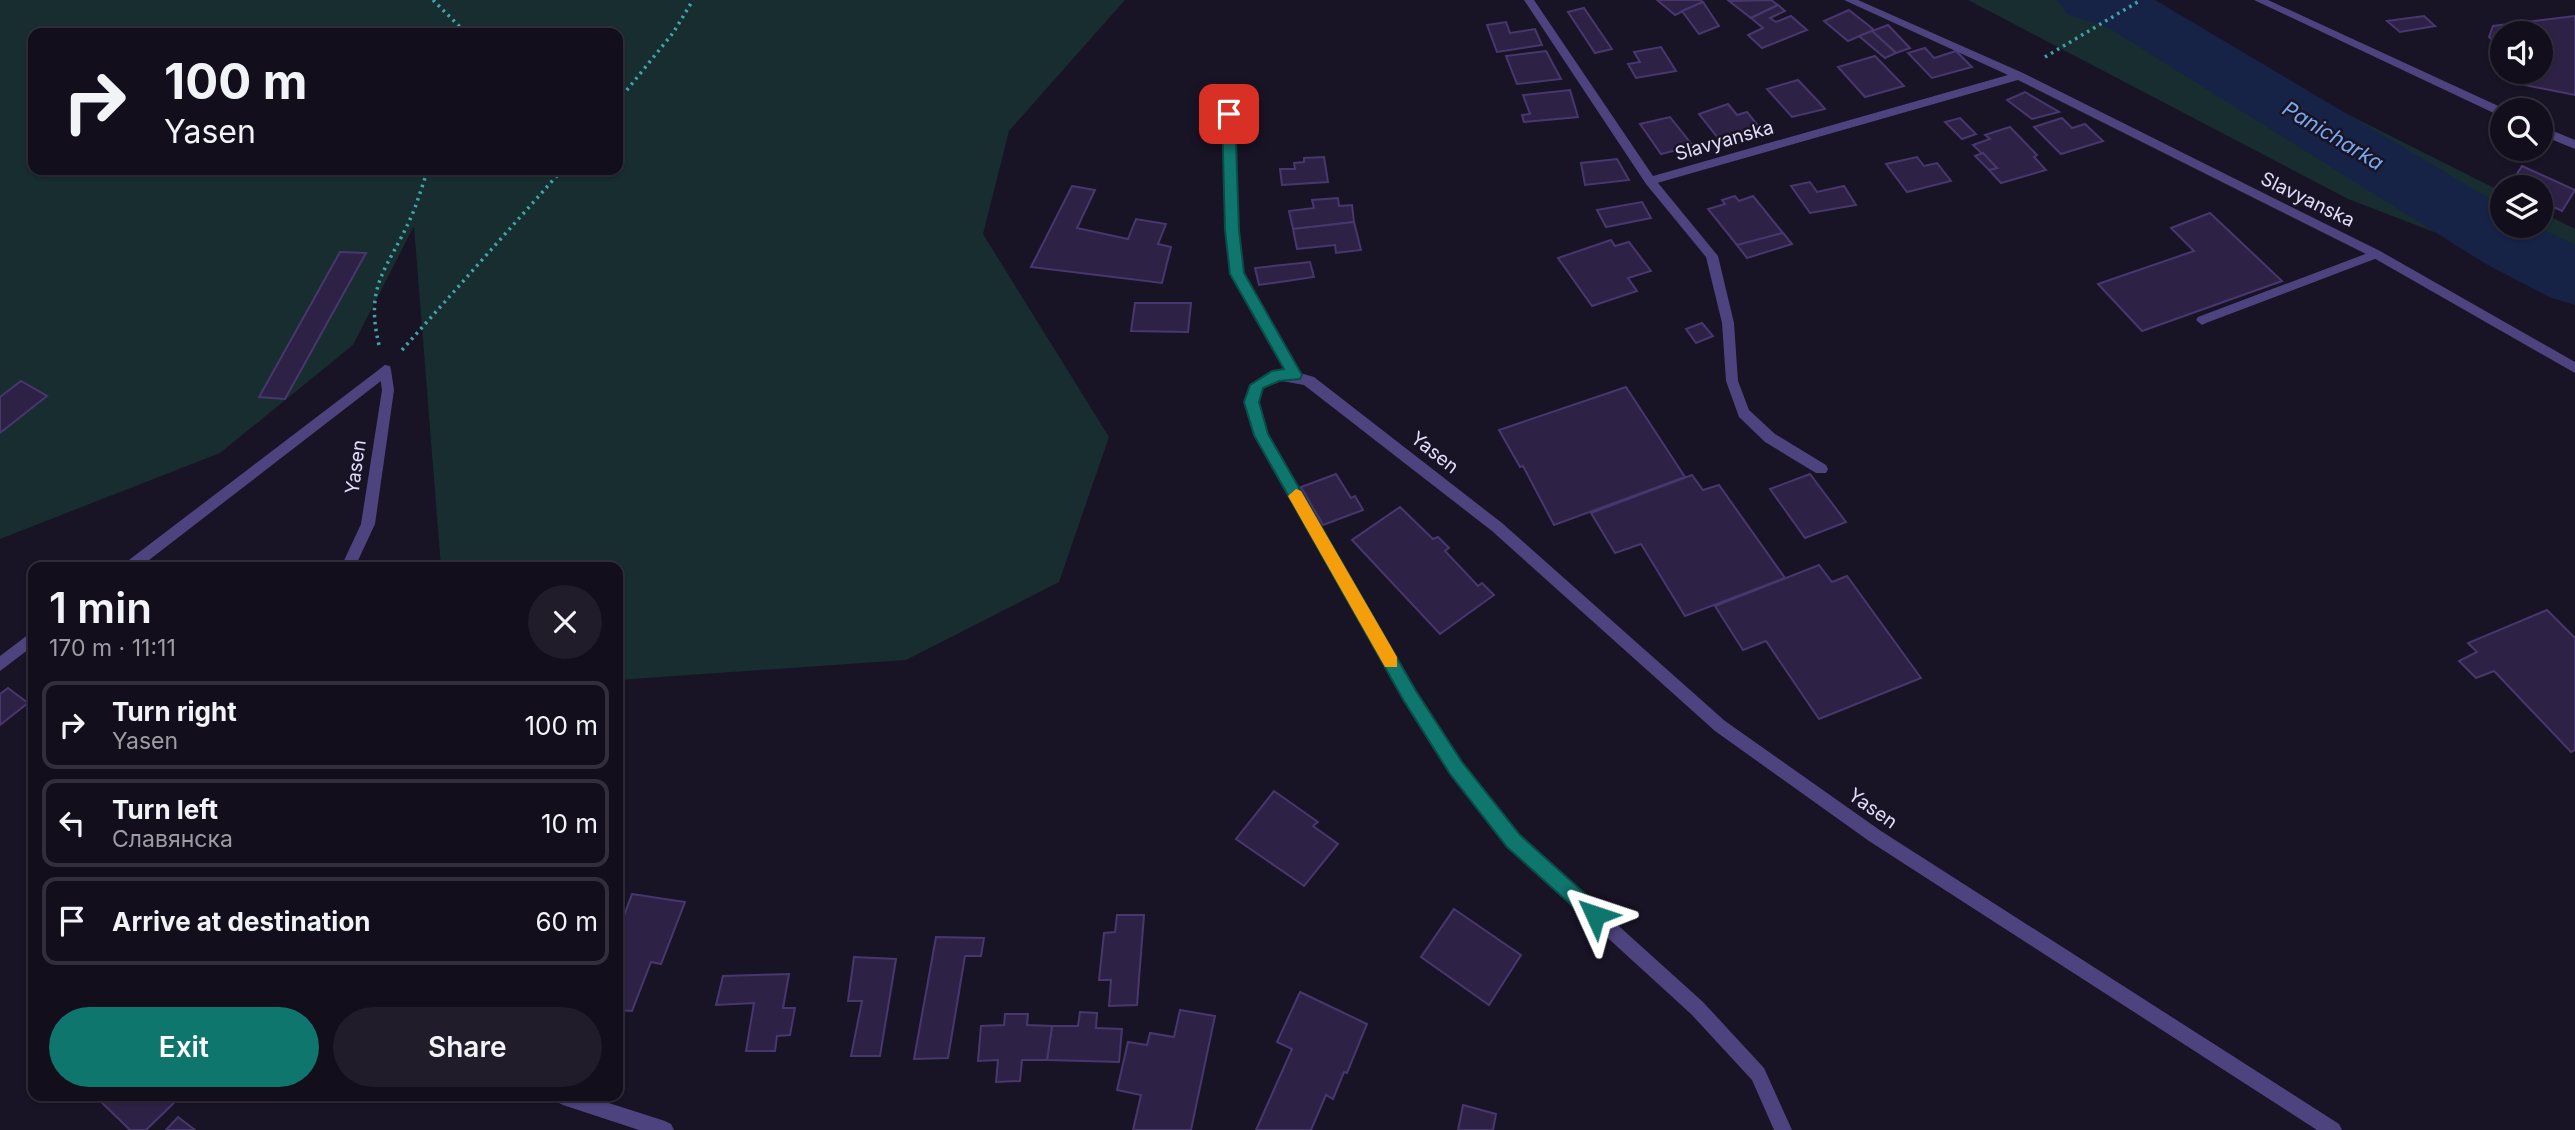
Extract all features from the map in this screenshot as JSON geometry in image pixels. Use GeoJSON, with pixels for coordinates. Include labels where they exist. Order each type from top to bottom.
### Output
{"type":"FeatureCollection","features":[{"type":"Feature","properties":{"kind":"street"},"geometry":{"type":"LineString","coordinates":[[1529,0],[1650,181],[1712,256],[1728,323],[1732,381],[1744,413],[1770,438],[1821,469]]}},
{"type":"Feature","properties":{"kind":"street","name":"Slavyanska"},"geometry":{"type":"LineString","coordinates":[[1849,0],[2019,76],[2376,254],[2575,368]]}},
{"type":"Feature","properties":{"kind":"street"},"geometry":{"type":"LineString","coordinates":[[2259,0],[2490,106]]}},
{"type":"Feature","properties":{"kind":"street","name":"Slavyanska"},"geometry":{"type":"LineString","coordinates":[[1650,181],[2019,76]]}},
{"type":"Feature","properties":{"kind":"street"},"geometry":{"type":"LineString","coordinates":[[1229,114],[1232,230],[1237,274],[1294,375],[1277,375],[1257,385],[1252,402],[1261,435],[1410,696],[1450,758],[1513,841],[1698,1008],[1758,1074],[1783,1130]]}},
{"type":"Feature","properties":{"kind":"street"},"geometry":{"type":"LineString","coordinates":[[2553,135],[2575,145]]}},
{"type":"Feature","properties":{"kind":"street"},"geometry":{"type":"LineString","coordinates":[[2202,320],[2376,254]]}},
{"type":"Feature","properties":{"kind":"street"},"geometry":{"type":"LineString","coordinates":[[136,562],[385,370]]}},
{"type":"Feature","properties":{"kind":"street","name":"Yasen"},"geometry":{"type":"LineString","coordinates":[[350,562],[368,524],[388,390],[385,370]]}},
{"type":"Feature","properties":{"kind":"street","name":"Yasen"},"geometry":{"type":"LineString","coordinates":[[1294,375],[1322,390],[1497,527],[1720,726],[1875,836],[2333,1130]]}},
{"type":"Feature","properties":{"kind":"street"},"geometry":{"type":"LineString","coordinates":[[0,655],[28,640]]}},
{"type":"Feature","properties":{"kind":"street"},"geometry":{"type":"LineString","coordinates":[[0,665],[28,641]]}},
{"type":"Feature","properties":{"kind":"street"},"geometry":{"type":"LineString","coordinates":[[578,1101],[665,1130]]}},
{"type":"Feature","properties":{"kind":"path"},"geometry":{"type":"LineString","coordinates":[[433,0],[461,28]]}},
{"type":"Feature","properties":{"kind":"path"},"geometry":{"type":"LineString","coordinates":[[623,95],[673,33],[693,0]]}},
{"type":"Feature","properties":{"kind":"path"},"geometry":{"type":"LineString","coordinates":[[2067,42],[2141,0]]}},
{"type":"Feature","properties":{"kind":"path"},"geometry":{"type":"LineString","coordinates":[[385,370],[374,324],[378,278],[411,217],[426,175]]}},
{"type":"Feature","properties":{"kind":"path"},"geometry":{"type":"LineString","coordinates":[[385,370],[558,175]]}},
{"type":"Feature","properties":{"kind":"green space"},"geometry":{"type":"Polygon","coordinates":[[[0,0],[1125,0],[1009,131],[983,234],[1109,437],[1059,582],[906,660],[623,680],[623,562],[441,562],[414,226],[353,345],[220,453],[0,539],[0,0]]]}},
{"type":"Feature","properties":{"kind":"green space"},"geometry":{"type":"Polygon","coordinates":[[[1968,0],[2121,0],[2490,186],[2490,238],[2553,238],[2553,218],[2575,229],[2575,258],[2518,264],[2348,199],[1968,0]]]}},
{"type":"Feature","properties":{"kind":"building"},"geometry":{"type":"Polygon","coordinates":[[[1657,0],[1700,0],[1703,2],[1675,15],[1657,0]]]}},
{"type":"Feature","properties":{"kind":"building"},"geometry":{"type":"Polygon","coordinates":[[[1771,0],[1778,5],[1751,18],[1729,1],[1771,0]]]}},
{"type":"Feature","properties":{"kind":"building"},"geometry":{"type":"Polygon","coordinates":[[[1703,2],[1719,26],[1699,34],[1682,11],[1703,2]]]}},
{"type":"Feature","properties":{"kind":"building"},"geometry":{"type":"Polygon","coordinates":[[[1778,5],[1785,11],[1770,18],[1776,22],[1791,16],[1807,30],[1762,48],[1748,35],[1763,28],[1751,18],[1778,5]]]}},
{"type":"Feature","properties":{"kind":"building"},"geometry":{"type":"Polygon","coordinates":[[[1584,8],[1612,49],[1595,53],[1568,12],[1584,8]]]}},
{"type":"Feature","properties":{"kind":"building"},"geometry":{"type":"Polygon","coordinates":[[[1849,10],[1874,30],[1848,41],[1824,21],[1849,10]]]}},
{"type":"Feature","properties":{"kind":"building"},"geometry":{"type":"Polygon","coordinates":[[[2424,16],[2435,26],[2400,32],[2387,21],[2424,16]]]}},
{"type":"Feature","properties":{"kind":"building"},"geometry":{"type":"Polygon","coordinates":[[[2575,16],[2575,95],[2520,84],[2553,84],[2553,21],[2534,21],[2575,16]]]}},
{"type":"Feature","properties":{"kind":"building"},"geometry":{"type":"Polygon","coordinates":[[[1506,22],[1510,33],[1535,29],[1542,45],[1497,52],[1487,25],[1506,22]]]}},
{"type":"Feature","properties":{"kind":"building"},"geometry":{"type":"Polygon","coordinates":[[[1888,25],[1910,48],[1896,53],[1872,31],[1888,25]]]}},
{"type":"Feature","properties":{"kind":"building"},"geometry":{"type":"Polygon","coordinates":[[[1872,31],[1896,53],[1885,58],[1859,36],[1872,31]]]}},
{"type":"Feature","properties":{"kind":"building"},"geometry":{"type":"Polygon","coordinates":[[[1661,47],[1676,71],[1636,78],[1628,64],[1640,62],[1634,52],[1661,47]]]}},
{"type":"Feature","properties":{"kind":"building"},"geometry":{"type":"Polygon","coordinates":[[[1925,48],[1934,58],[1956,51],[1972,67],[1932,78],[1908,53],[1925,48]]]}},
{"type":"Feature","properties":{"kind":"building"},"geometry":{"type":"Polygon","coordinates":[[[1546,51],[1561,79],[1517,84],[1506,56],[1546,51]]]}},
{"type":"Feature","properties":{"kind":"building"},"geometry":{"type":"Polygon","coordinates":[[[1875,56],[1904,86],[1865,97],[1838,67],[1875,56]]]}},
{"type":"Feature","properties":{"kind":"building"},"geometry":{"type":"Polygon","coordinates":[[[1798,80],[1825,109],[1792,117],[1767,89],[1798,80]]]}},
{"type":"Feature","properties":{"kind":"building"},"geometry":{"type":"Polygon","coordinates":[[[1570,90],[1578,117],[1524,122],[1522,115],[1530,114],[1523,95],[1570,90]]]}},
{"type":"Feature","properties":{"kind":"building"},"geometry":{"type":"Polygon","coordinates":[[[2025,92],[2059,112],[2032,119],[2007,100],[2025,92]]]}},
{"type":"Feature","properties":{"kind":"building"},"geometry":{"type":"Polygon","coordinates":[[[1728,104],[1737,115],[1747,112],[1759,127],[1718,138],[1699,114],[1728,104]]]}},
{"type":"Feature","properties":{"kind":"building"},"geometry":{"type":"Polygon","coordinates":[[[1670,117],[1693,146],[1661,154],[1640,124],[1670,117]]]}},
{"type":"Feature","properties":{"kind":"building"},"geometry":{"type":"Polygon","coordinates":[[[1960,118],[1976,134],[1962,139],[1945,122],[1960,118]]]}},
{"type":"Feature","properties":{"kind":"building"},"geometry":{"type":"Polygon","coordinates":[[[2062,118],[2072,128],[2085,124],[2103,141],[2061,154],[2034,127],[2062,118]]]}},
{"type":"Feature","properties":{"kind":"building"},"geometry":{"type":"Polygon","coordinates":[[[2010,127],[2037,155],[2034,157],[2046,170],[2001,183],[1989,170],[1997,168],[1973,145],[1990,139],[1985,135],[2010,127]]]}},
{"type":"Feature","properties":{"kind":"building"},"geometry":{"type":"Polygon","coordinates":[[[1983,153],[1997,168],[1989,170],[1975,156],[1983,153]]]}},
{"type":"Feature","properties":{"kind":"building"},"geometry":{"type":"Polygon","coordinates":[[[1324,157],[1328,182],[1282,185],[1280,169],[1295,169],[1294,163],[1304,162],[1304,158],[1324,157]]]}},
{"type":"Feature","properties":{"kind":"building"},"geometry":{"type":"Polygon","coordinates":[[[1917,157],[1924,166],[1937,163],[1951,181],[1907,192],[1886,164],[1917,157]]]}},
{"type":"Feature","properties":{"kind":"building"},"geometry":{"type":"Polygon","coordinates":[[[1617,159],[1629,180],[1585,185],[1581,163],[1617,159]]]}},
{"type":"Feature","properties":{"kind":"building"},"geometry":{"type":"Polygon","coordinates":[[[2522,166],[2542,175],[2516,175],[2522,166]]]}},
{"type":"Feature","properties":{"kind":"building"},"geometry":{"type":"Polygon","coordinates":[[[2553,180],[2575,190],[2562,211],[2553,207],[2553,180]]]}},
{"type":"Feature","properties":{"kind":"building"},"geometry":{"type":"Polygon","coordinates":[[[1810,182],[1817,192],[1844,186],[1856,205],[1810,213],[1791,186],[1810,182]]]}},
{"type":"Feature","properties":{"kind":"building"},"geometry":{"type":"Polygon","coordinates":[[[1072,186],[1095,190],[1077,228],[1128,239],[1136,219],[1166,224],[1158,244],[1171,247],[1162,283],[1031,267],[1072,186]]]}},
{"type":"Feature","properties":{"kind":"building"},"geometry":{"type":"Polygon","coordinates":[[[1735,196],[1739,201],[1753,196],[1783,233],[1737,245],[1708,209],[1725,204],[1722,200],[1735,196]]]}},
{"type":"Feature","properties":{"kind":"building"},"geometry":{"type":"Polygon","coordinates":[[[1338,198],[1339,206],[1352,205],[1354,222],[1293,229],[1289,211],[1314,208],[1312,200],[1338,198]]]}},
{"type":"Feature","properties":{"kind":"building"},"geometry":{"type":"Polygon","coordinates":[[[1642,202],[1651,218],[1606,227],[1597,210],[1642,202]]]}},
{"type":"Feature","properties":{"kind":"building"},"geometry":{"type":"Polygon","coordinates":[[[2210,213],[2282,281],[2142,331],[2098,284],[2194,251],[2171,228],[2210,213]]]}},
{"type":"Feature","properties":{"kind":"building"},"geometry":{"type":"Polygon","coordinates":[[[1354,222],[1361,250],[1336,253],[1335,245],[1297,249],[1293,229],[1354,222]]]}},
{"type":"Feature","properties":{"kind":"building"},"geometry":{"type":"Polygon","coordinates":[[[1783,233],[1792,244],[1747,258],[1737,245],[1783,233]]]}},
{"type":"Feature","properties":{"kind":"building"},"geometry":{"type":"Polygon","coordinates":[[[1611,240],[1615,246],[1629,242],[1651,271],[1628,278],[1637,291],[1592,306],[1558,258],[1611,240]]]}},
{"type":"Feature","properties":{"kind":"building"},"geometry":{"type":"Polygon","coordinates":[[[340,252],[366,253],[285,399],[259,397],[340,252]]]}},
{"type":"Feature","properties":{"kind":"building"},"geometry":{"type":"Polygon","coordinates":[[[1310,262],[1314,277],[1259,285],[1255,268],[1310,262]]]}},
{"type":"Feature","properties":{"kind":"building"},"geometry":{"type":"Polygon","coordinates":[[[1135,303],[1191,303],[1188,332],[1131,331],[1135,303]]]}},
{"type":"Feature","properties":{"kind":"building"},"geometry":{"type":"Polygon","coordinates":[[[1702,323],[1713,336],[1696,343],[1686,329],[1702,323]]]}},
{"type":"Feature","properties":{"kind":"building"},"geometry":{"type":"Polygon","coordinates":[[[21,381],[47,396],[0,433],[0,397],[21,381]]]}},
{"type":"Feature","properties":{"kind":"building"},"geometry":{"type":"Polygon","coordinates":[[[1626,387],[1685,477],[1554,525],[1523,466],[1520,467],[1499,430],[1626,387]]]}},
{"type":"Feature","properties":{"kind":"building"},"geometry":{"type":"Polygon","coordinates":[[[1336,474],[1351,498],[1355,496],[1363,510],[1323,525],[1301,487],[1336,474]]]}},
{"type":"Feature","properties":{"kind":"building"},"geometry":{"type":"Polygon","coordinates":[[[1810,474],[1846,522],[1805,538],[1770,489],[1810,474]]]}},
{"type":"Feature","properties":{"kind":"building"},"geometry":{"type":"Polygon","coordinates":[[[1692,475],[1703,490],[1719,485],[1785,578],[1685,616],[1641,544],[1615,553],[1591,513],[1692,475]]]}},
{"type":"Feature","properties":{"kind":"building"},"geometry":{"type":"Polygon","coordinates":[[[1400,507],[1433,539],[1438,537],[1449,548],[1445,551],[1478,586],[1482,583],[1494,595],[1440,634],[1352,540],[1400,507]]]}},
{"type":"Feature","properties":{"kind":"building"},"geometry":{"type":"Polygon","coordinates":[[[1819,565],[1832,582],[1847,576],[1921,678],[1819,719],[1766,641],[1743,650],[1715,606],[1819,565]]]}},
{"type":"Feature","properties":{"kind":"building"},"geometry":{"type":"Polygon","coordinates":[[[2547,610],[2575,638],[2575,750],[2571,752],[2494,671],[2476,678],[2459,661],[2477,652],[2468,643],[2547,610]]]}},
{"type":"Feature","properties":{"kind":"building"},"geometry":{"type":"Polygon","coordinates":[[[8,688],[28,703],[0,725],[0,694],[8,688]]]}},
{"type":"Feature","properties":{"kind":"building"},"geometry":{"type":"Polygon","coordinates":[[[1274,791],[1318,822],[1313,826],[1338,844],[1304,886],[1236,839],[1274,791]]]}},
{"type":"Feature","properties":{"kind":"building"},"geometry":{"type":"Polygon","coordinates":[[[632,894],[685,902],[661,964],[651,962],[632,1011],[623,1010],[623,918],[632,894]]]}},
{"type":"Feature","properties":{"kind":"building"},"geometry":{"type":"Polygon","coordinates":[[[1454,909],[1521,955],[1489,1005],[1421,957],[1454,909]]]}},
{"type":"Feature","properties":{"kind":"building"},"geometry":{"type":"Polygon","coordinates":[[[1117,915],[1144,915],[1137,1005],[1109,1006],[1111,980],[1099,980],[1104,933],[1115,932],[1117,915]]]}},
{"type":"Feature","properties":{"kind":"building"},"geometry":{"type":"Polygon","coordinates":[[[936,937],[984,938],[981,956],[965,956],[948,1058],[914,1059],[936,937]]]}},
{"type":"Feature","properties":{"kind":"building"},"geometry":{"type":"Polygon","coordinates":[[[854,957],[896,959],[880,1056],[851,1056],[862,1001],[848,1001],[854,957]]]}},
{"type":"Feature","properties":{"kind":"building"},"geometry":{"type":"Polygon","coordinates":[[[789,974],[783,1008],[795,1008],[790,1035],[777,1036],[775,1051],[746,1051],[754,1003],[716,1005],[723,976],[789,974]]]}},
{"type":"Feature","properties":{"kind":"building"},"geometry":{"type":"Polygon","coordinates":[[[1300,992],[1367,1024],[1347,1073],[1344,1072],[1333,1099],[1326,1095],[1311,1130],[1256,1130],[1292,1049],[1277,1042],[1300,992]]]}},
{"type":"Feature","properties":{"kind":"building"},"geometry":{"type":"Polygon","coordinates":[[[1180,1010],[1215,1016],[1191,1130],[1133,1130],[1141,1095],[1117,1090],[1128,1042],[1147,1045],[1150,1033],[1174,1037],[1180,1010]]]}},
{"type":"Feature","properties":{"kind":"building"},"geometry":{"type":"Polygon","coordinates":[[[1080,1012],[1097,1013],[1096,1028],[1122,1029],[1119,1062],[1047,1060],[1052,1026],[1078,1026],[1080,1012]]]}},
{"type":"Feature","properties":{"kind":"building"},"geometry":{"type":"Polygon","coordinates":[[[1005,1014],[1028,1014],[1027,1025],[1052,1026],[1047,1060],[1022,1060],[1020,1081],[996,1082],[998,1060],[978,1061],[981,1026],[1004,1025],[1005,1014]]]}},
{"type":"Feature","properties":{"kind":"building"},"geometry":{"type":"Polygon","coordinates":[[[100,1101],[176,1101],[146,1130],[130,1130],[100,1101]]]}},
{"type":"Feature","properties":{"kind":"building"},"geometry":{"type":"Polygon","coordinates":[[[1463,1105],[1496,1114],[1493,1130],[1458,1130],[1463,1105]]]}},
{"type":"Feature","properties":{"kind":"building"},"geometry":{"type":"Polygon","coordinates":[[[178,1117],[195,1130],[166,1130],[178,1117]]]}},
{"type":"Feature","properties":{"kind":"waterway","name":"Panicharka"},"geometry":{"type":"LineString","coordinates":[[2089,0],[2132,14],[2512,245],[2575,278]]}},
{"type":"Feature","properties":{"kind":"slow traffic"},"geometry":{"type":"LineString","coordinates":[[1296,496],[1391,662]]}},
{"type":"Feature","properties":{"kind":"route"},"geometry":{"type":"LineString","coordinates":[[1229,114],[1232,230],[1237,274],[1294,375],[1277,375],[1257,385],[1252,402],[1261,435],[1410,696],[1456,768],[1513,841],[1595,915]]}}]}
